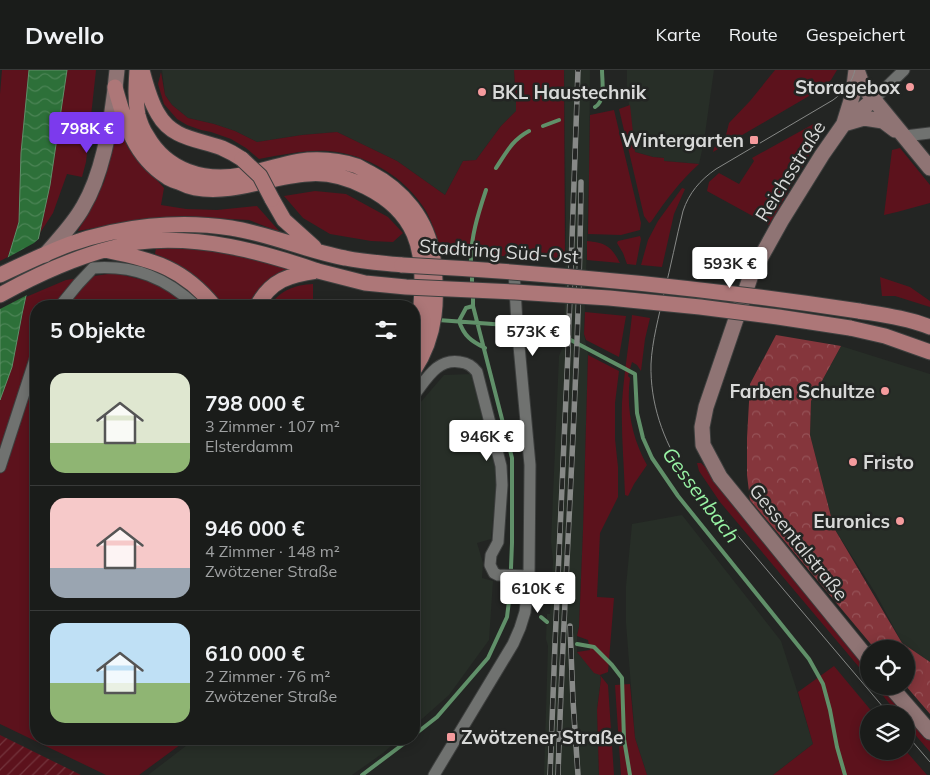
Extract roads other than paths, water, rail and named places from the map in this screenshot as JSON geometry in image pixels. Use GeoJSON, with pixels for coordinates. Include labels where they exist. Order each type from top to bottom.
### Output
{"type":"FeatureCollection","features":[{"type":"Feature","properties":{"kind":"main road"},"geometry":{"type":"LineString","coordinates":[[44,255],[70,226],[87,200],[99,168],[106,141],[117,70]]}},
{"type":"Feature","properties":{"kind":"main road"},"geometry":{"type":"LineString","coordinates":[[137,70],[136,97],[139,117],[144,130],[158,153],[182,169],[201,176],[241,181]]}},
{"type":"Feature","properties":{"kind":"main road"},"geometry":{"type":"LineString","coordinates":[[142,70],[149,93],[163,122],[174,132],[187,138],[223,148],[242,159],[260,176],[284,220],[319,252]]}},
{"type":"Feature","properties":{"kind":"main road"},"geometry":{"type":"LineString","coordinates":[[856,70],[873,100],[930,168]]}},
{"type":"Feature","properties":{"kind":"main road"},"geometry":{"type":"LineString","coordinates":[[843,124],[853,94],[856,70]]}},
{"type":"Feature","properties":{"kind":"main road"},"geometry":{"type":"LineString","coordinates":[[115,87],[122,115],[134,142],[147,161],[168,178],[194,188],[218,190],[241,181],[282,172],[307,160],[332,161],[357,166],[385,181],[406,199],[421,220],[425,248],[436,277],[428,306],[422,358],[420,361]]}},
{"type":"Feature","properties":{"kind":"main road","name":"Reichsstraße"},"geometry":{"type":"LineString","coordinates":[[703,445],[702,428],[706,407],[751,275],[784,216],[843,124],[873,100]]}},
{"type":"Feature","properties":{"kind":"main road"},"geometry":{"type":"LineString","coordinates":[[843,124],[864,118],[883,121],[905,136]]}},
{"type":"Feature","properties":{"kind":"main road","name":"Stadtring Süd-Ost"},"geometry":{"type":"LineString","coordinates":[[0,275],[44,255],[92,237],[141,227],[197,225],[232,228],[269,236],[319,252],[369,262],[514,271],[663,285],[859,311],[918,322],[930,327]]}},
{"type":"Feature","properties":{"kind":"main road","name":"Stadtring Süd-Ost"},"geometry":{"type":"LineString","coordinates":[[0,295],[68,262],[105,250],[137,242],[170,240],[207,242],[249,249],[318,271],[365,283],[406,288],[609,298],[778,316],[885,336],[930,352]]}},
{"type":"Feature","properties":{"kind":"main road"},"geometry":{"type":"LineString","coordinates":[[105,250],[138,257],[169,268],[197,287],[209,300]]}},
{"type":"Feature","properties":{"kind":"main road"},"geometry":{"type":"LineString","coordinates":[[260,300],[264,294],[282,280],[318,271]]}},
{"type":"Feature","properties":{"kind":"main road"},"geometry":{"type":"LineString","coordinates":[[420,337],[425,330]]}},
{"type":"Feature","properties":{"kind":"main road","name":"Gessentalstraße"},"geometry":{"type":"LineString","coordinates":[[703,445],[720,477],[860,649]]}},
{"type":"Feature","properties":{"kind":"main road"},"geometry":{"type":"LineString","coordinates":[[898,695],[930,732]]}},
{"type":"Feature","properties":{"kind":"street"},"geometry":{"type":"LineString","coordinates":[[873,100],[904,70]]}},
{"type":"Feature","properties":{"kind":"street"},"geometry":{"type":"LineString","coordinates":[[905,136],[930,133]]}},
{"type":"Feature","properties":{"kind":"street"},"geometry":{"type":"LineString","coordinates":[[65,300],[94,268],[108,267],[126,269],[158,278],[189,300]]}},
{"type":"Feature","properties":{"kind":"street"},"geometry":{"type":"LineString","coordinates":[[434,775],[513,644],[525,612],[524,576],[530,465],[514,271]]}},
{"type":"Feature","properties":{"kind":"street"},"geometry":{"type":"LineString","coordinates":[[420,387],[433,370],[441,364],[457,361],[466,363],[477,372],[502,466],[498,542],[490,555],[490,565],[494,573],[524,576]]}},
{"type":"Feature","properties":{"kind":"street"},"geometry":{"type":"LineString","coordinates":[[0,467],[30,374]]}},
{"type":"Feature","properties":{"kind":"water"},"geometry":{"type":"Polygon","coordinates":[[[29,70],[67,70],[50,185],[12,367],[0,400],[0,285],[19,222],[21,153],[29,70]]]}},
{"type":"Feature","properties":{"kind":"waterway"},"geometry":{"type":"LineString","coordinates":[[595,107],[602,96],[602,70]]}},
{"type":"Feature","properties":{"kind":"waterway"},"geometry":{"type":"LineString","coordinates":[[543,126],[559,120]]}},
{"type":"Feature","properties":{"kind":"waterway","name":"Gessenbach"},"geometry":{"type":"LineString","coordinates":[[55,125],[80,138]]}},
{"type":"Feature","properties":{"kind":"waterway"},"geometry":{"type":"LineString","coordinates":[[496,168],[514,143],[529,131]]}},
{"type":"Feature","properties":{"kind":"waterway"},"geometry":{"type":"LineString","coordinates":[[471,265],[473,236],[486,190]]}},
{"type":"Feature","properties":{"kind":"waterway"},"geometry":{"type":"LineString","coordinates":[[472,272],[472,288]]}},
{"type":"Feature","properties":{"kind":"waterway"},"geometry":{"type":"LineString","coordinates":[[420,730],[437,717],[488,658],[507,617],[510,593],[512,458],[473,306],[473,295]]}},
{"type":"Feature","properties":{"kind":"waterway"},"geometry":{"type":"LineString","coordinates":[[473,306],[466,308],[459,321],[463,331],[469,338],[485,348]]}},
{"type":"Feature","properties":{"kind":"waterway","name":"Gessenbach"},"geometry":{"type":"LineString","coordinates":[[438,320],[548,328],[635,374],[637,413],[643,438],[652,458],[678,496],[809,659],[823,684],[845,775]]}},
{"type":"Feature","properties":{"kind":"waterway"},"geometry":{"type":"LineString","coordinates":[[541,617],[547,622]]}},
{"type":"Feature","properties":{"kind":"waterway"},"geometry":{"type":"LineString","coordinates":[[577,644],[594,647],[622,678],[624,739],[630,775]]}},
{"type":"Feature","properties":{"kind":"waterway"},"geometry":{"type":"LineString","coordinates":[[362,775],[402,745]]}},
{"type":"Feature","properties":{"kind":"tram line"},"geometry":{"type":"LineString","coordinates":[[855,70],[852,79],[841,94],[716,169],[700,182],[692,193],[683,211],[654,337],[651,379],[659,421],[670,447],[684,472],[881,705]]}},
{"type":"Feature","properties":{"kind":"tram line"},"geometry":{"type":"LineString","coordinates":[[915,744],[930,762]]}},
{"type":"Feature","properties":{"kind":"railway"},"geometry":{"type":"LineString","coordinates":[[550,775],[578,70]]}},
{"type":"Feature","properties":{"kind":"railway"},"geometry":{"type":"LineString","coordinates":[[558,775],[580,256],[581,182]]}},
{"type":"Feature","properties":{"kind":"railway"},"geometry":{"type":"LineString","coordinates":[[570,626],[578,775]]}},
{"type":"Feature","properties":{"kind":"place","name":"Storagebox"},"geometry":{"type":"Point","coordinates":[910,87]}},
{"type":"Feature","properties":{"kind":"place","name":"BKL Haustechnik"},"geometry":{"type":"Point","coordinates":[482,92]}},
{"type":"Feature","properties":{"kind":"place","name":"Wintergarten"},"geometry":{"type":"Point","coordinates":[754,140]}},
{"type":"Feature","properties":{"kind":"place","name":"Farben Schultze"},"geometry":{"type":"Point","coordinates":[885,391]}},
{"type":"Feature","properties":{"kind":"place","name":"Fristo"},"geometry":{"type":"Point","coordinates":[853,462]}},
{"type":"Feature","properties":{"kind":"place","name":"Euronics"},"geometry":{"type":"Point","coordinates":[900,521]}},
{"type":"Feature","properties":{"kind":"place","name":"Zwötzener Straße"},"geometry":{"type":"Point","coordinates":[451,737]}}]}
